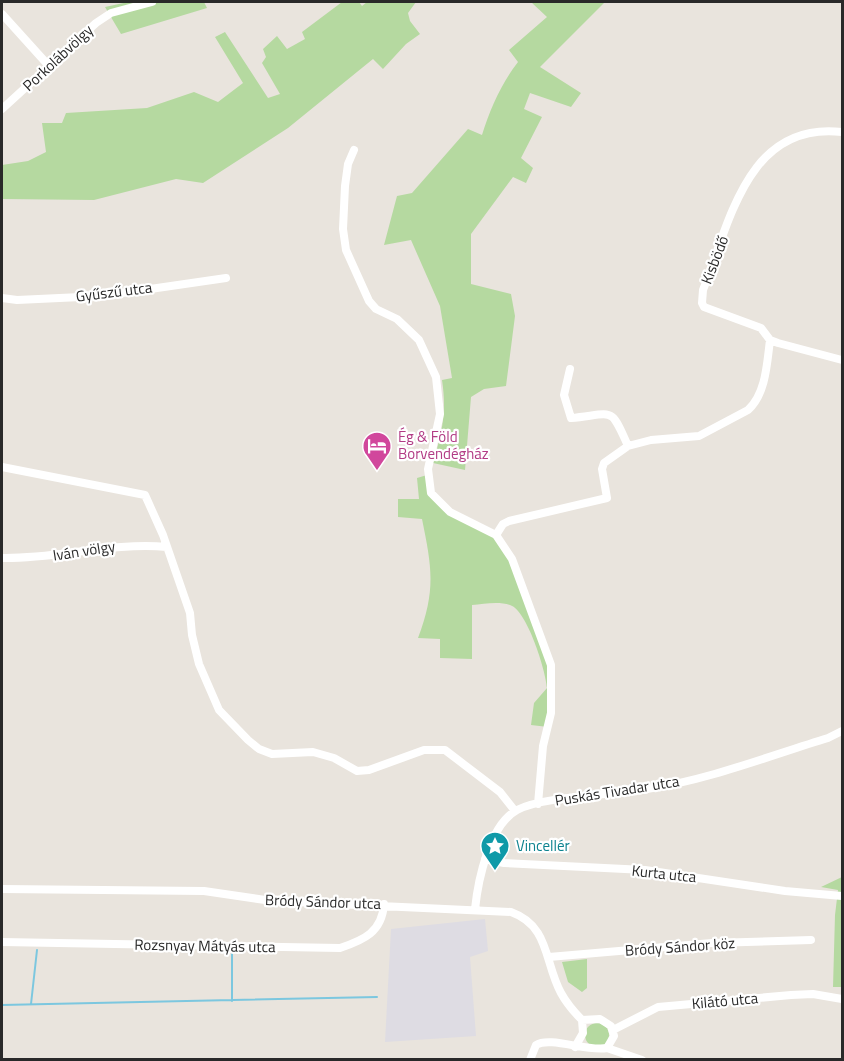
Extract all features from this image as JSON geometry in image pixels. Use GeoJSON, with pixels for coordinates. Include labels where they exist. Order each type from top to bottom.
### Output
{"type":"FeatureCollection","features":[{"type":"Feature","properties":{"kind":"street","name":"Porkolábvölgy"},"geometry":{"type":"LineString","coordinates":[[2,109],[96,23],[111,13],[152,2]]}},
{"type":"Feature","properties":{"kind":"street"},"geometry":{"type":"LineString","coordinates":[[2,14],[49,66]]}},
{"type":"Feature","properties":{"kind":"street","name":"Kisbödő"},"geometry":{"type":"LineString","coordinates":[[843,132],[795,135],[775,147],[759,162],[739,198],[704,290],[702,303],[704,307],[761,328],[770,340],[843,360]]}},
{"type":"Feature","properties":{"kind":"street"},"geometry":{"type":"LineString","coordinates":[[354,150],[348,165],[345,186],[343,229],[346,250],[369,301],[376,309],[397,319],[419,340],[436,377],[440,414],[428,469],[431,493],[450,512],[496,535],[512,559],[551,665],[551,713],[543,746],[538,804]]}},
{"type":"Feature","properties":{"kind":"street","name":"Gyűszű utca"},"geometry":{"type":"LineString","coordinates":[[2,298],[18,300],[102,296],[226,278]]}},
{"type":"Feature","properties":{"kind":"street"},"geometry":{"type":"LineString","coordinates":[[496,535],[503,524],[510,521],[608,498],[602,469],[604,463],[628,446],[651,440],[699,436],[748,410],[754,404],[764,377],[770,340]]}},
{"type":"Feature","properties":{"kind":"street"},"geometry":{"type":"LineString","coordinates":[[570,369],[564,396],[571,418],[610,414],[616,418],[628,446]]}},
{"type":"Feature","properties":{"kind":"street"},"geometry":{"type":"LineString","coordinates":[[2,467],[145,495],[167,547],[190,613],[192,635],[199,664],[219,710],[259,749],[273,754],[323,754],[357,771],[369,770],[424,750],[445,750],[500,792],[515,811],[494,839],[484,859],[478,877],[475,909]]}},
{"type":"Feature","properties":{"kind":"street","name":"Iván völgy"},"geometry":{"type":"LineString","coordinates":[[2,558],[43,557],[120,545],[167,547]]}},
{"type":"Feature","properties":{"kind":"street","name":"Puskás Tivadar utca"},"geometry":{"type":"LineString","coordinates":[[515,811],[538,804],[649,789],[690,780],[828,738],[843,731]]}},
{"type":"Feature","properties":{"kind":"street","name":"Kurta utca"},"geometry":{"type":"LineString","coordinates":[[484,859],[515,864],[645,870],[785,891],[843,896]]}},
{"type":"Feature","properties":{"kind":"street","name":"Bródy Sándor utca"},"geometry":{"type":"LineString","coordinates":[[2,889],[192,891],[272,901],[475,909],[522,916],[543,937],[561,993],[582,1020]]}},
{"type":"Feature","properties":{"kind":"street","name":"Rozsnyay Mátyás utca"},"geometry":{"type":"LineString","coordinates":[[2,942],[340,948],[373,933],[384,914],[384,904]]}},
{"type":"Feature","properties":{"kind":"street","name":"Bródy Sándor köz"},"geometry":{"type":"LineString","coordinates":[[549,957],[712,943],[811,940]]}},
{"type":"Feature","properties":{"kind":"street","name":"Kilátó utca"},"geometry":{"type":"LineString","coordinates":[[613,1030],[658,1007],[813,994],[843,999]]}},
{"type":"Feature","properties":{"kind":"street"},"geometry":{"type":"LineString","coordinates":[[575,1047],[583,1033],[582,1020],[600,1019],[608,1023],[613,1030],[612,1043],[607,1048]]}},
{"type":"Feature","properties":{"kind":"street"},"geometry":{"type":"LineString","coordinates":[[530,1059],[539,1043],[550,1042],[595,1050],[607,1048],[642,1059]]}},
{"type":"Feature","properties":{"kind":"shaded area"},"geometry":{"type":"Polygon","coordinates":[[[485,919],[488,951],[470,957],[476,1036],[385,1042],[391,929],[485,919]]]}},
{"type":"Feature","properties":{"kind":"green space"},"geometry":{"type":"Polygon","coordinates":[[[128,2],[204,2],[207,8],[121,34],[105,7],[128,2]]]}},
{"type":"Feature","properties":{"kind":"green space"},"geometry":{"type":"Polygon","coordinates":[[[342,2],[359,2],[362,6],[367,2],[416,2],[408,13],[410,21],[420,34],[406,44],[383,69],[373,59],[288,128],[203,183],[176,179],[94,200],[3,199],[2,205],[2,165],[28,161],[46,152],[42,123],[62,123],[66,113],[147,108],[194,92],[218,102],[243,83],[215,37],[225,32],[268,98],[280,94],[262,63],[266,57],[263,49],[277,36],[287,49],[305,39],[302,32],[342,2]]]}},
{"type":"Feature","properties":{"kind":"green space"},"geometry":{"type":"Polygon","coordinates":[[[531,2],[605,2],[540,67],[581,93],[571,107],[530,93],[524,109],[542,117],[521,158],[533,168],[526,183],[513,177],[471,234],[471,284],[511,294],[515,316],[506,386],[484,389],[471,397],[465,470],[433,463],[443,422],[442,380],[452,378],[440,306],[411,240],[384,245],[397,196],[412,193],[468,129],[482,135],[497,97],[518,62],[509,50],[547,17],[531,2]]]}},
{"type":"Feature","properties":{"kind":"green space"},"geometry":{"type":"Polygon","coordinates":[[[427,475],[438,503],[496,535],[512,559],[551,665],[548,727],[531,725],[534,703],[547,688],[529,629],[516,609],[501,603],[472,605],[472,659],[440,658],[440,639],[418,638],[430,592],[428,552],[422,519],[398,517],[398,499],[419,499],[417,478],[427,475]]]}},
{"type":"Feature","properties":{"kind":"green space"},"geometry":{"type":"Polygon","coordinates":[[[842,877],[842,987],[833,987],[838,890],[821,887],[842,877]]]}},
{"type":"Feature","properties":{"kind":"green space"},"geometry":{"type":"Polygon","coordinates":[[[587,959],[587,988],[582,992],[568,982],[562,962],[587,959]]]}},
{"type":"Feature","properties":{"kind":"green space"},"geometry":{"type":"Polygon","coordinates":[[[597,1023],[602,1024],[608,1030],[608,1040],[602,1046],[597,1047],[592,1046],[586,1040],[585,1035],[586,1030],[592,1024],[597,1023]]]}},
{"type":"Feature","properties":{"kind":"waterway"},"geometry":{"type":"LineString","coordinates":[[31,1004],[37,950]]}},
{"type":"Feature","properties":{"kind":"waterway"},"geometry":{"type":"LineString","coordinates":[[232,954],[232,1001]]}},
{"type":"Feature","properties":{"kind":"waterway"},"geometry":{"type":"LineString","coordinates":[[2,1005],[377,997]]}},
{"type":"Feature","properties":{"kind":"place","name":"Ég & Föld Borvendégház"},"geometry":{"type":"Point","coordinates":[377,472]}},
{"type":"Feature","properties":{"kind":"place","name":"Vincellér"},"geometry":{"type":"Point","coordinates":[495,872]}}]}
